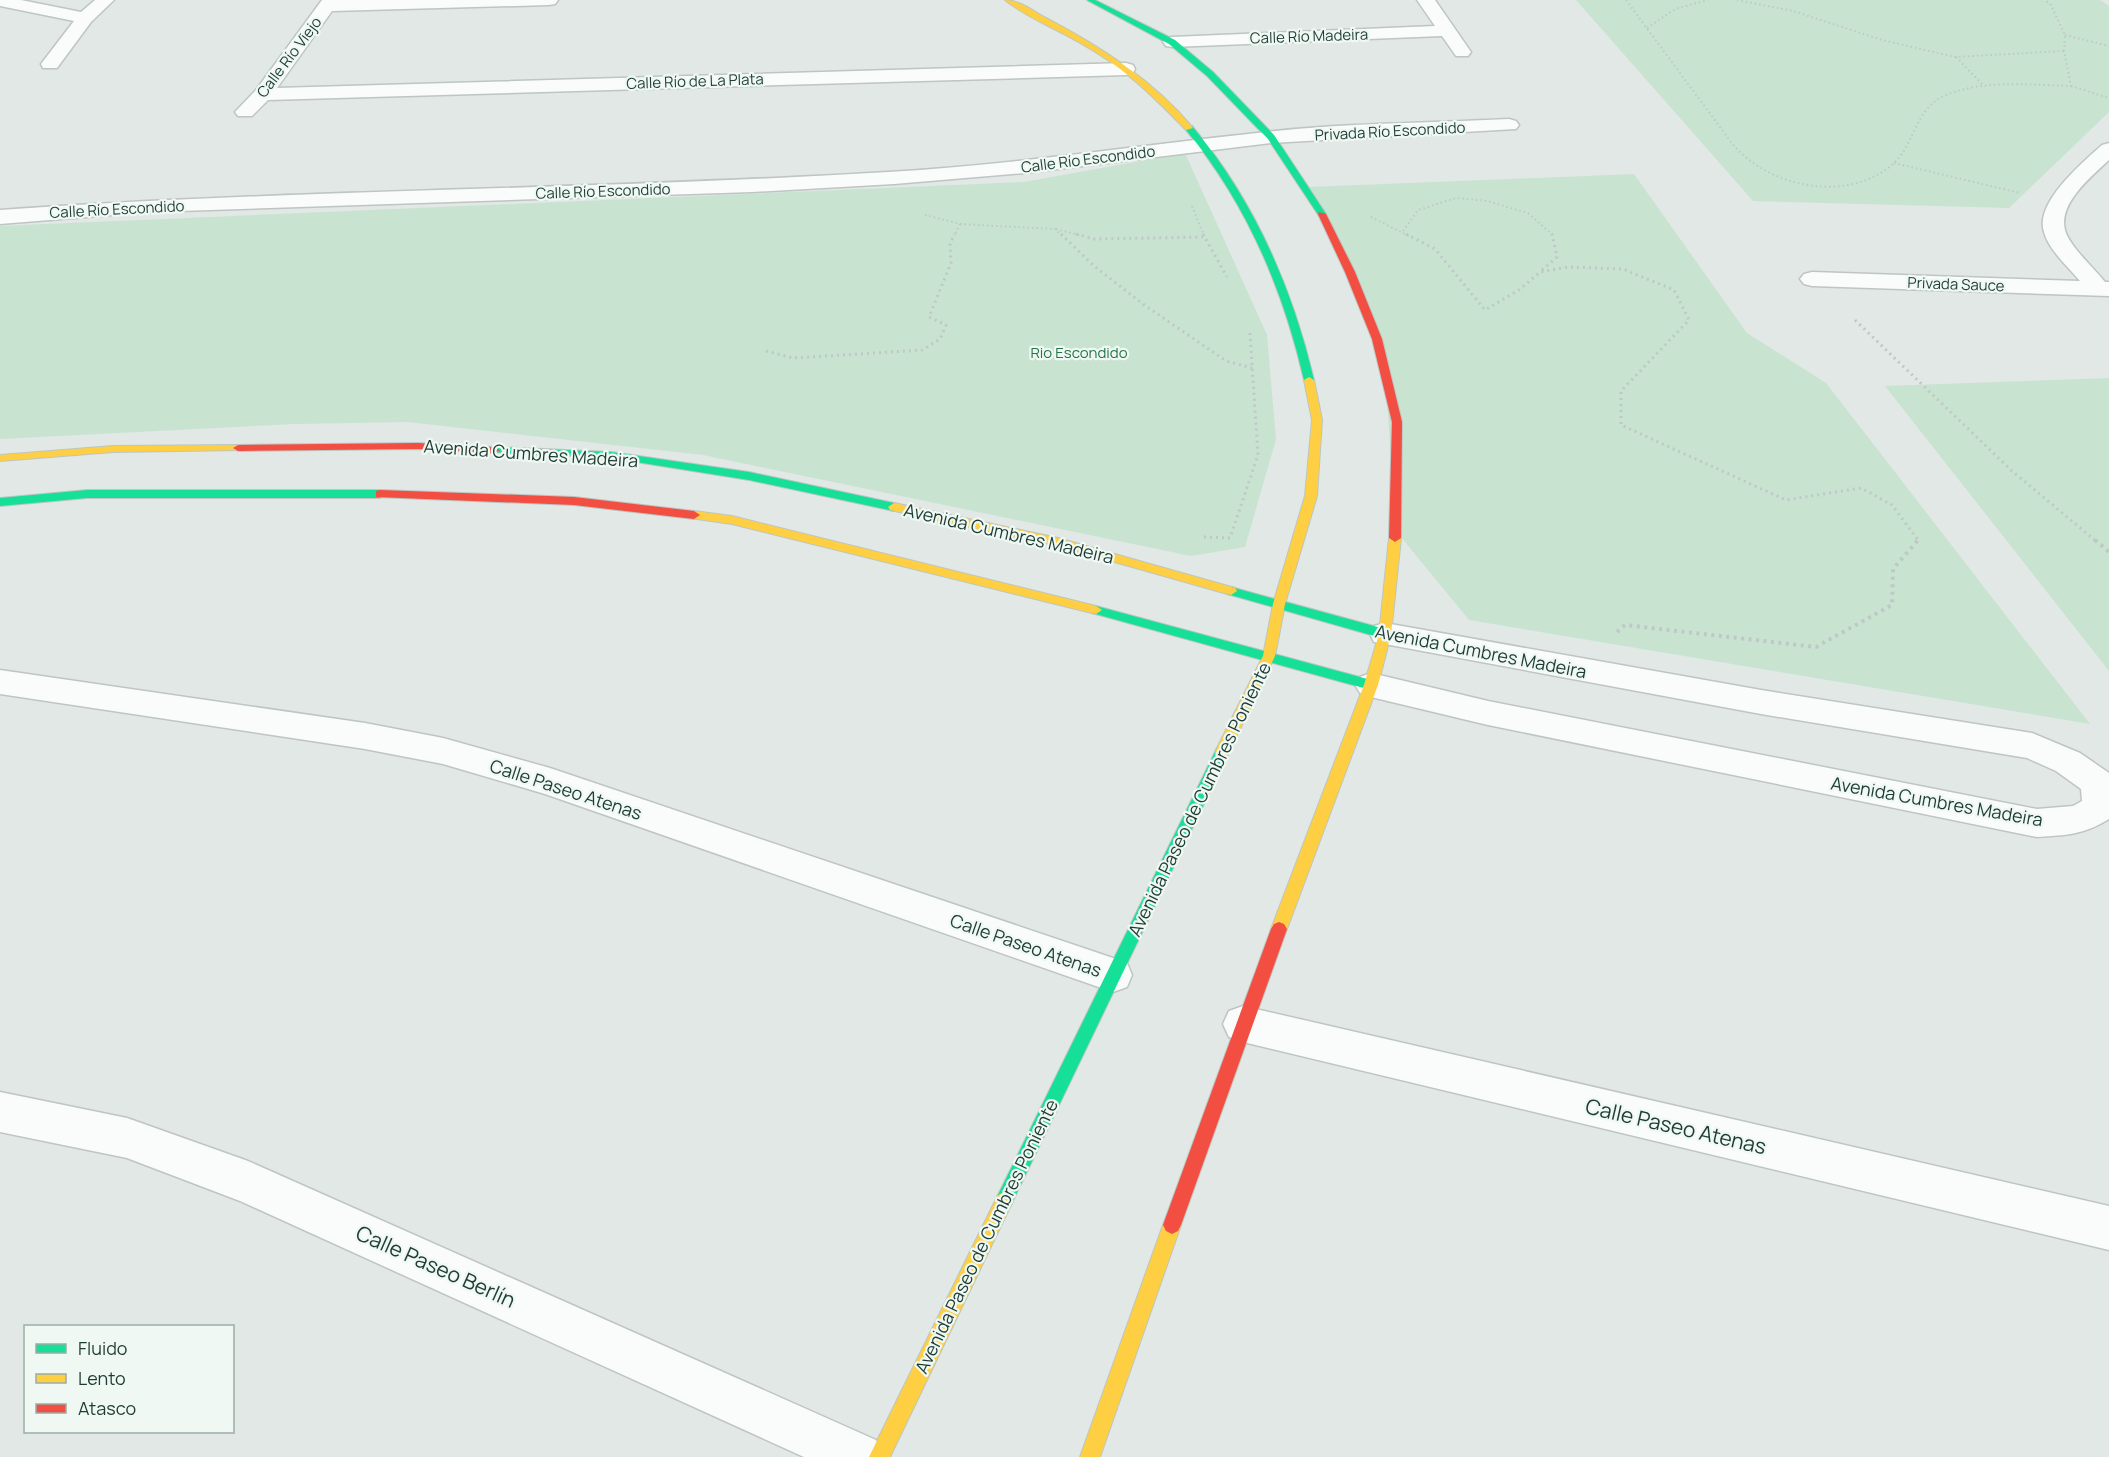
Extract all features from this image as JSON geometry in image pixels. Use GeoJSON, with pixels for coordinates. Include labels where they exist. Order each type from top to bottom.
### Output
{"type":"FeatureCollection","features":[{"type":"Feature","properties":{"kind":"street"},"geometry":{"type":"LineString","coordinates":[[50,64],[86,18],[105,0]]}},
{"type":"Feature","properties":{"kind":"street"},"geometry":{"type":"LineString","coordinates":[[329,3],[549,0]]}},
{"type":"Feature","properties":{"kind":"street","name":"Avenida Paseo de Cumbres Poniente"},"geometry":{"type":"LineString","coordinates":[[879,1457],[1269,656],[1279,604],[1311,496],[1317,420],[1302,345],[1280,284],[1252,221],[1204,144],[1158,94],[1083,40],[1008,0]]}},
{"type":"Feature","properties":{"kind":"street"},"geometry":{"type":"LineString","coordinates":[[1090,0],[1172,42],[1210,74],[1271,137],[1319,207],[1350,272],[1377,339],[1397,422],[1397,517],[1384,634],[1371,685],[1243,1024],[1090,1457]]}},
{"type":"Feature","properties":{"kind":"street"},"geometry":{"type":"LineString","coordinates":[[1426,0],[1462,52]]}},
{"type":"Feature","properties":{"kind":"street"},"geometry":{"type":"LineString","coordinates":[[0,1],[86,18]]}},
{"type":"Feature","properties":{"kind":"street","name":"Calle Río Viejo"},"geometry":{"type":"LineString","coordinates":[[245,112],[263,94],[329,3]]}},
{"type":"Feature","properties":{"kind":"street","name":"Calle Río Madeira"},"geometry":{"type":"LineString","coordinates":[[1172,42],[1446,31]]}},
{"type":"Feature","properties":{"kind":"street","name":"Calle Río de La Plata"},"geometry":{"type":"LineString","coordinates":[[263,94],[1126,69]]}},
{"type":"Feature","properties":{"kind":"street","name":"Privada Río Escondido"},"geometry":{"type":"LineString","coordinates":[[1204,144],[1271,137],[1509,125]]}},
{"type":"Feature","properties":{"kind":"street","name":"Calle Río Escondido"},"geometry":{"type":"LineString","coordinates":[[0,217],[149,206],[740,187],[883,179],[1025,167],[1204,144]]}},
{"type":"Feature","properties":{"kind":"street"},"geometry":{"type":"LineString","coordinates":[[2104,289],[2054,230],[2054,217],[2058,203],[2109,149]]}},
{"type":"Feature","properties":{"kind":"street","name":"Privada Sauce"},"geometry":{"type":"LineString","coordinates":[[1812,279],[2104,289]]}},
{"type":"Feature","properties":{"kind":"street","name":"Avenida Cumbres Madeira"},"geometry":{"type":"LineString","coordinates":[[0,458],[113,449],[418,446],[611,455],[749,476],[1058,542],[1384,634],[1761,702],[2032,746],[2067,762],[2097,783],[2100,807],[2079,820],[2037,823],[1488,713],[1371,685],[1032,592],[732,520],[574,501],[402,494],[87,494],[0,502]]}},
{"type":"Feature","properties":{"kind":"street"},"geometry":{"type":"LineString","coordinates":[[87,494],[113,449]]}},
{"type":"Feature","properties":{"kind":"street","name":"Calle Paseo Atenas"},"geometry":{"type":"LineString","coordinates":[[0,682],[365,736],[443,751],[550,782],[1113,975]]}},
{"type":"Feature","properties":{"kind":"street","name":"Calle Paseo Atenas"},"geometry":{"type":"LineString","coordinates":[[1243,1024],[2109,1228]]}},
{"type":"Feature","properties":{"kind":"street","name":"Calle Paseo Berlín"},"geometry":{"type":"LineString","coordinates":[[0,1112],[127,1138],[248,1182],[859,1457]]}},
{"type":"Feature","properties":{"kind":"path"},"geometry":{"type":"LineString","coordinates":[[1626,0],[1746,160],[1767,172],[1808,185],[1838,186],[1874,177],[1894,163],[1925,111],[1934,102],[1985,86],[2071,86],[2109,99]]}},
{"type":"Feature","properties":{"kind":"path"},"geometry":{"type":"LineString","coordinates":[[1647,28],[1665,13],[1682,5],[1708,0]]}},
{"type":"Feature","properties":{"kind":"path"},"geometry":{"type":"LineString","coordinates":[[1737,0],[1793,11],[1882,40],[1955,57],[2064,51]]}},
{"type":"Feature","properties":{"kind":"path"},"geometry":{"type":"LineString","coordinates":[[2045,0],[2051,5],[2065,35],[2064,51],[2071,86]]}},
{"type":"Feature","properties":{"kind":"path"},"geometry":{"type":"LineString","coordinates":[[2065,35],[2109,46]]}},
{"type":"Feature","properties":{"kind":"path"},"geometry":{"type":"LineString","coordinates":[[1955,57],[1985,86]]}},
{"type":"Feature","properties":{"kind":"path"},"geometry":{"type":"LineString","coordinates":[[1894,163],[2058,203]]}},
{"type":"Feature","properties":{"kind":"path"},"geometry":{"type":"LineString","coordinates":[[1319,207],[1361,212],[1435,249],[1485,310],[1519,290],[1557,257],[1554,236],[1528,213],[1487,201],[1456,198],[1418,210],[1403,231]]}},
{"type":"Feature","properties":{"kind":"path"},"geometry":{"type":"LineString","coordinates":[[1190,201],[1204,237],[1230,284]]}},
{"type":"Feature","properties":{"kind":"path"},"geometry":{"type":"LineString","coordinates":[[925,215],[960,224],[1054,229],[1094,239],[1204,237]]}},
{"type":"Feature","properties":{"kind":"path"},"geometry":{"type":"LineString","coordinates":[[766,351],[793,358],[830,354],[876,354],[922,350],[940,339],[946,325],[929,316],[951,263],[950,243],[960,224]]}},
{"type":"Feature","properties":{"kind":"path"},"geometry":{"type":"LineString","coordinates":[[1054,229],[1094,266],[1143,304],[1226,361],[1252,368]]}},
{"type":"Feature","properties":{"kind":"path"},"geometry":{"type":"LineString","coordinates":[[1540,272],[1568,267],[1623,269],[1674,290],[1689,320],[1621,391],[1621,425],[1786,500],[1861,488],[1892,505],[1918,540],[1893,569],[1892,605],[1816,647],[1625,625],[1576,669]]}},
{"type":"Feature","properties":{"kind":"path"},"geometry":{"type":"LineString","coordinates":[[1812,279],[2012,471],[2109,552]]}},
{"type":"Feature","properties":{"kind":"path"},"geometry":{"type":"LineString","coordinates":[[1230,538],[1258,455],[1250,327]]}},
{"type":"Feature","properties":{"kind":"green space"},"geometry":{"type":"Polygon","coordinates":[[[1576,0],[2100,0],[2109,6],[2109,112],[2009,208],[1753,201],[1576,0]]]}},
{"type":"Feature","properties":{"kind":"green space","name":"Rio Escondido"},"geometry":{"type":"Polygon","coordinates":[[[1185,153],[1267,335],[1276,439],[1245,547],[1191,556],[703,455],[408,422],[293,424],[0,439],[0,226],[1024,182],[1185,153]]]}},
{"type":"Feature","properties":{"kind":"green space"},"geometry":{"type":"Polygon","coordinates":[[[1634,174],[1747,333],[1826,383],[2090,724],[1469,620],[1396,531],[1383,341],[1309,187],[1634,174]]]}},
{"type":"Feature","properties":{"kind":"green space"},"geometry":{"type":"Polygon","coordinates":[[[2109,378],[2109,671],[1885,386],[2109,378]]]}},
{"type":"Feature","properties":{"kind":"traffic: fast"},"geometry":{"type":"LineString","coordinates":[[1090,0],[1172,42],[1210,74],[1271,137],[1322,214]]}},
{"type":"Feature","properties":{"kind":"traffic: fast"},"geometry":{"type":"LineString","coordinates":[[1189,128],[1229,181],[1264,246],[1291,315],[1309,380]]}},
{"type":"Feature","properties":{"kind":"traffic: fast"},"geometry":{"type":"LineString","coordinates":[[494,450],[611,455],[749,476],[894,507]]}},
{"type":"Feature","properties":{"kind":"traffic: fast"},"geometry":{"type":"LineString","coordinates":[[0,502],[87,494],[380,494]]}},
{"type":"Feature","properties":{"kind":"traffic: fast"},"geometry":{"type":"LineString","coordinates":[[1231,591],[1385,634]]}},
{"type":"Feature","properties":{"kind":"traffic: fast"},"geometry":{"type":"LineString","coordinates":[[1096,610],[1371,685]]}},
{"type":"Feature","properties":{"kind":"traffic: fast"},"geometry":{"type":"LineString","coordinates":[[1004,1201],[1222,752]]}},
{"type":"Feature","properties":{"kind":"traffic: slow"},"geometry":{"type":"LineString","coordinates":[[1008,0],[1086,42],[1122,66],[1157,94],[1189,128]]}},
{"type":"Feature","properties":{"kind":"traffic: slow"},"geometry":{"type":"LineString","coordinates":[[1222,752],[1269,656],[1279,604],[1311,496],[1317,420],[1309,380]]}},
{"type":"Feature","properties":{"kind":"traffic: slow"},"geometry":{"type":"LineString","coordinates":[[0,458],[113,449],[238,448]]}},
{"type":"Feature","properties":{"kind":"traffic: slow"},"geometry":{"type":"LineString","coordinates":[[894,507],[1058,542],[1231,591]]}},
{"type":"Feature","properties":{"kind":"traffic: slow"},"geometry":{"type":"LineString","coordinates":[[694,515],[732,520],[1096,610]]}},
{"type":"Feature","properties":{"kind":"traffic: slow"},"geometry":{"type":"LineString","coordinates":[[1279,929],[1371,685],[1385,634],[1395,538]]}},
{"type":"Feature","properties":{"kind":"traffic: slow"},"geometry":{"type":"LineString","coordinates":[[879,1457],[1004,1201]]}},
{"type":"Feature","properties":{"kind":"traffic: slow"},"geometry":{"type":"LineString","coordinates":[[1090,1457],[1172,1225]]}},
{"type":"Feature","properties":{"kind":"traffic: jam"},"geometry":{"type":"LineString","coordinates":[[1322,214],[1350,272],[1377,339],[1397,422],[1395,538]]}},
{"type":"Feature","properties":{"kind":"traffic: jam"},"geometry":{"type":"LineString","coordinates":[[238,448],[418,446],[494,450]]}},
{"type":"Feature","properties":{"kind":"traffic: jam"},"geometry":{"type":"LineString","coordinates":[[380,494],[574,501],[694,515]]}},
{"type":"Feature","properties":{"kind":"traffic: jam"},"geometry":{"type":"LineString","coordinates":[[1172,1225],[1279,929]]}}]}
